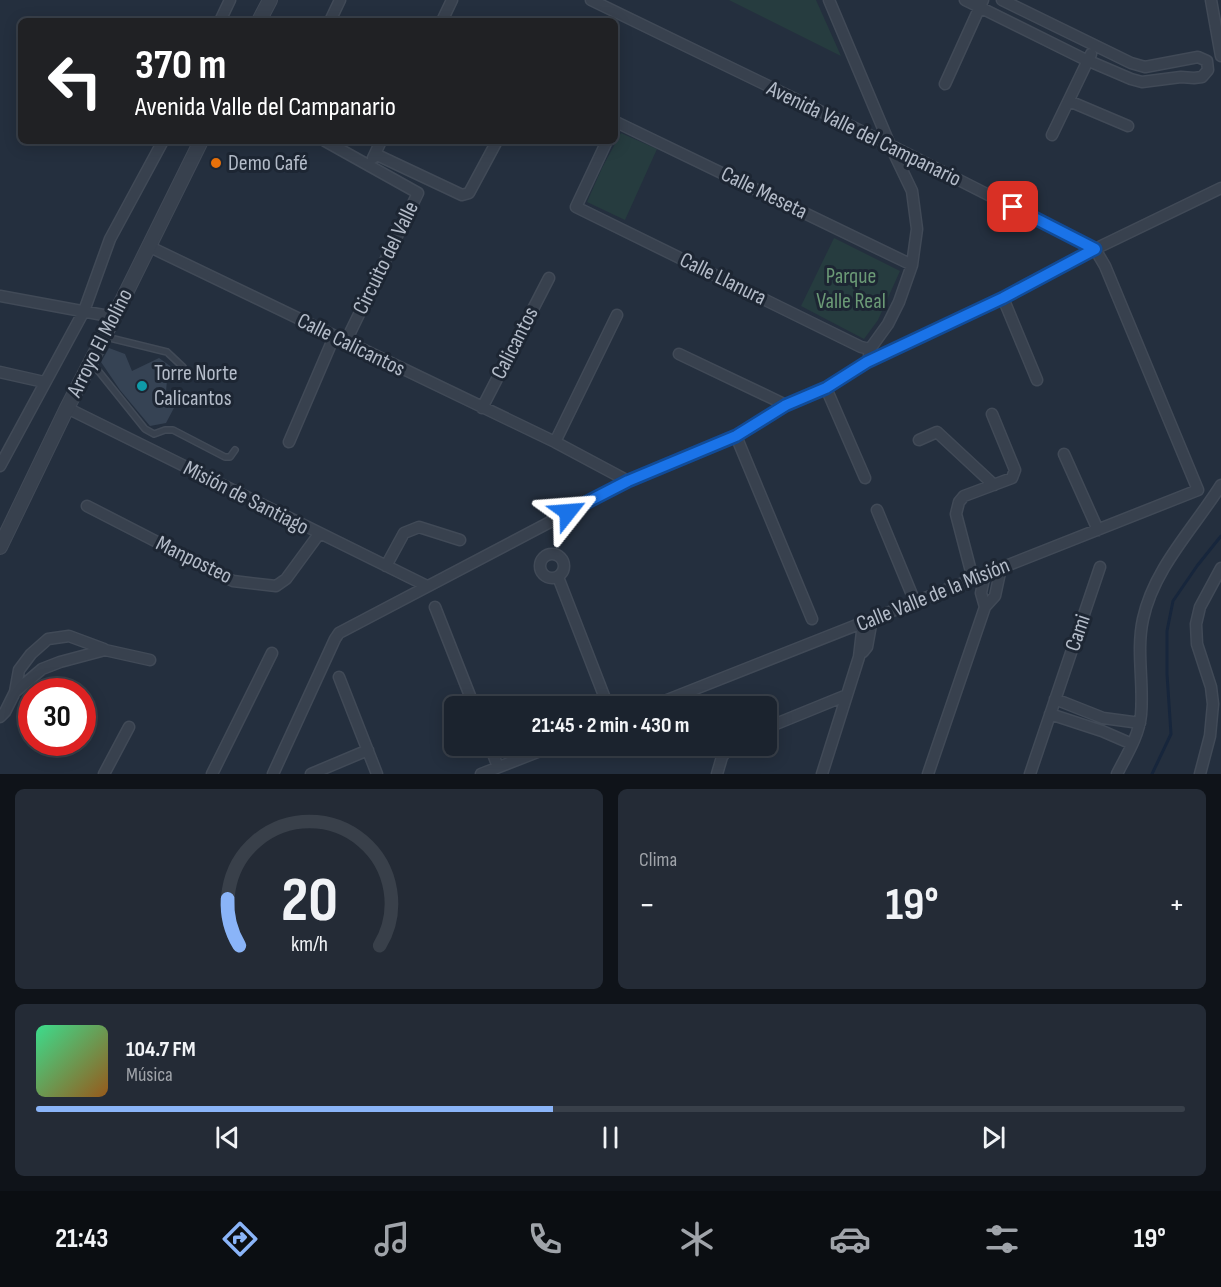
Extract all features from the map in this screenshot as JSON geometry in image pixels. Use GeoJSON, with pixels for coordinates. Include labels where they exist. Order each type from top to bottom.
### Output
{"type":"FeatureCollection","features":[{"type":"Feature","properties":{"kind":"street"},"geometry":{"type":"LineString","coordinates":[[221,18],[230,0]]}},
{"type":"Feature","properties":{"kind":"street"},"geometry":{"type":"LineString","coordinates":[[261,18],[270,0]]}},
{"type":"Feature","properties":{"kind":"street"},"geometry":{"type":"LineString","coordinates":[[331,18],[340,0]]}},
{"type":"Feature","properties":{"kind":"street"},"geometry":{"type":"LineString","coordinates":[[443,18],[452,0]]}},
{"type":"Feature","properties":{"kind":"street","name":"Avenida Valle del Campanario"},"geometry":{"type":"LineString","coordinates":[[591,0],[890,145],[1095,249]]}},
{"type":"Feature","properties":{"kind":"street"},"geometry":{"type":"LineString","coordinates":[[829,0],[890,145],[912,191],[917,229],[912,266],[899,302],[888,324],[870,349],[867,362]]}},
{"type":"Feature","properties":{"kind":"street"},"geometry":{"type":"LineString","coordinates":[[836,18],[840,0]]}},
{"type":"Feature","properties":{"kind":"street"},"geometry":{"type":"LineString","coordinates":[[965,0],[981,4],[1088,60],[1142,82],[1202,77],[1208,70],[1208,61],[1198,57],[1145,67],[1131,63],[1002,0]]}},
{"type":"Feature","properties":{"kind":"street"},"geometry":{"type":"LineString","coordinates":[[1211,0],[1221,56]]}},
{"type":"Feature","properties":{"kind":"street"},"geometry":{"type":"LineString","coordinates":[[945,84],[981,4]]}},
{"type":"Feature","properties":{"kind":"street"},"geometry":{"type":"LineString","coordinates":[[1052,135],[1095,46]]}},
{"type":"Feature","properties":{"kind":"street"},"geometry":{"type":"LineString","coordinates":[[1069,101],[1128,126]]}},
{"type":"Feature","properties":{"kind":"street","name":"Calle Meseta"},"geometry":{"type":"LineString","coordinates":[[618,124],[912,266]]}},
{"type":"Feature","properties":{"kind":"street"},"geometry":{"type":"LineString","coordinates":[[0,466],[84,311],[110,239],[161,144]]}},
{"type":"Feature","properties":{"kind":"street","name":"Arroyo El Molino"},"geometry":{"type":"LineString","coordinates":[[0,547],[199,144]]}},
{"type":"Feature","properties":{"kind":"street","name":"Circuito del Valle"},"geometry":{"type":"LineString","coordinates":[[330,144],[418,193],[346,341]]}},
{"type":"Feature","properties":{"kind":"street"},"geometry":{"type":"LineString","coordinates":[[369,166],[380,144]]}},
{"type":"Feature","properties":{"kind":"street"},"geometry":{"type":"LineString","coordinates":[[375,154],[462,195],[469,194],[495,144]]}},
{"type":"Feature","properties":{"kind":"street","name":"Calle Llanura"},"geometry":{"type":"LineString","coordinates":[[606,144],[576,207],[861,347],[870,349]]}},
{"type":"Feature","properties":{"kind":"street"},"geometry":{"type":"LineString","coordinates":[[273,774],[339,633],[628,481],[736,436],[786,405],[826,388],[867,362],[1003,298],[1095,249],[1221,188]]}},
{"type":"Feature","properties":{"kind":"street","name":"Calle Calicantos"},"geometry":{"type":"LineString","coordinates":[[148,246],[555,442],[628,481]]}},
{"type":"Feature","properties":{"kind":"street"},"geometry":{"type":"LineString","coordinates":[[1095,249],[1105,266],[1198,490],[1212,500]]}},
{"type":"Feature","properties":{"kind":"street","name":"Calicantos"},"geometry":{"type":"LineString","coordinates":[[482,408],[549,278]]}},
{"type":"Feature","properties":{"kind":"street"},"geometry":{"type":"LineString","coordinates":[[0,296],[114,317]]}},
{"type":"Feature","properties":{"kind":"street"},"geometry":{"type":"LineString","coordinates":[[1003,298],[1037,380]]}},
{"type":"Feature","properties":{"kind":"street"},"geometry":{"type":"LineString","coordinates":[[555,442],[617,315]]}},
{"type":"Feature","properties":{"kind":"street"},"geometry":{"type":"LineString","coordinates":[[289,442],[334,337]]}},
{"type":"Feature","properties":{"kind":"street"},"geometry":{"type":"LineString","coordinates":[[679,354],[786,405]]}},
{"type":"Feature","properties":{"kind":"street"},"geometry":{"type":"LineString","coordinates":[[0,372],[44,382]]}},
{"type":"Feature","properties":{"kind":"street"},"geometry":{"type":"LineString","coordinates":[[826,388],[865,478]]}},
{"type":"Feature","properties":{"kind":"street","name":"Misión de Santiago"},"geometry":{"type":"LineString","coordinates":[[67,408],[427,586]]}},
{"type":"Feature","properties":{"kind":"street"},"geometry":{"type":"LineString","coordinates":[[974,579],[956,514],[959,502],[964,496],[1012,478],[1015,470],[992,414]]}},
{"type":"Feature","properties":{"kind":"street"},"geometry":{"type":"LineString","coordinates":[[919,440],[937,432],[994,485]]}},
{"type":"Feature","properties":{"kind":"street"},"geometry":{"type":"LineString","coordinates":[[736,436],[812,619]]}},
{"type":"Feature","properties":{"kind":"street"},"geometry":{"type":"LineString","coordinates":[[1064,454],[1098,530]]}},
{"type":"Feature","properties":{"kind":"street"},"geometry":{"type":"LineString","coordinates":[[1116,774],[1140,723],[1140,639],[1143,617],[1151,592],[1162,571],[1221,485]]}},
{"type":"Feature","properties":{"kind":"street","name":"Calle Valle de la Misión"},"geometry":{"type":"LineString","coordinates":[[677,696],[1198,490]]}},
{"type":"Feature","properties":{"kind":"street","name":"Manposteo"},"geometry":{"type":"LineString","coordinates":[[87,506],[233,581],[262,585],[276,586],[286,579],[319,534]]}},
{"type":"Feature","properties":{"kind":"street"},"geometry":{"type":"LineString","coordinates":[[878,510],[915,602]]}},
{"type":"Feature","properties":{"kind":"street"},"geometry":{"type":"LineString","coordinates":[[386,566],[404,533],[419,527],[460,540]]}},
{"type":"Feature","properties":{"kind":"street","name":"Cami"},"geometry":{"type":"LineString","coordinates":[[1030,774],[1100,567]]}},
{"type":"Feature","properties":{"kind":"street"},"geometry":{"type":"LineString","coordinates":[[928,774],[985,607],[995,596],[1000,568]]}},
{"type":"Feature","properties":{"kind":"street"},"geometry":{"type":"LineString","coordinates":[[1200,774],[1210,736],[1213,704],[1211,687],[1197,644],[1196,624],[1200,608],[1221,568]]}},
{"type":"Feature","properties":{"kind":"street"},"geometry":{"type":"LineString","coordinates":[[985,574],[981,593],[985,607]]}},
{"type":"Feature","properties":{"kind":"street"},"geometry":{"type":"LineString","coordinates":[[558,577],[604,696]]}},
{"type":"Feature","properties":{"kind":"street"},"geometry":{"type":"LineString","coordinates":[[435,607],[470,696]]}},
{"type":"Feature","properties":{"kind":"street"},"geometry":{"type":"LineString","coordinates":[[822,774],[859,657],[867,647],[868,621]]}},
{"type":"Feature","properties":{"kind":"street"},"geometry":{"type":"LineString","coordinates":[[0,717],[15,692],[19,670],[31,654],[48,639],[69,636],[105,650],[150,660]]}},
{"type":"Feature","properties":{"kind":"street"},"geometry":{"type":"LineString","coordinates":[[15,692],[42,669],[105,650]]}},
{"type":"Feature","properties":{"kind":"street"},"geometry":{"type":"LineString","coordinates":[[212,774],[272,653]]}},
{"type":"Feature","properties":{"kind":"street"},"geometry":{"type":"LineString","coordinates":[[339,677],[377,774]]}},
{"type":"Feature","properties":{"kind":"street"},"geometry":{"type":"LineString","coordinates":[[777,724],[847,695]]}},
{"type":"Feature","properties":{"kind":"street"},"geometry":{"type":"LineString","coordinates":[[1055,699],[1103,718],[1140,723]]}},
{"type":"Feature","properties":{"kind":"street"},"geometry":{"type":"LineString","coordinates":[[1050,714],[1102,731],[1132,744]]}},
{"type":"Feature","properties":{"kind":"street"},"geometry":{"type":"LineString","coordinates":[[104,774],[129,727]]}},
{"type":"Feature","properties":{"kind":"street"},"geometry":{"type":"LineString","coordinates":[[311,774],[368,750]]}},
{"type":"Feature","properties":{"kind":"street"},"geometry":{"type":"LineString","coordinates":[[494,756],[498,767]]}},
{"type":"Feature","properties":{"kind":"street"},"geometry":{"type":"LineString","coordinates":[[481,774],[527,756]]}},
{"type":"Feature","properties":{"kind":"street"},"geometry":{"type":"LineString","coordinates":[[717,774],[723,756]]}},
{"type":"Feature","properties":{"kind":"lane"},"geometry":{"type":"LineString","coordinates":[[104,337],[167,352],[183,367]]}},
{"type":"Feature","properties":{"kind":"lane"},"geometry":{"type":"LineString","coordinates":[[91,362],[145,429],[154,434],[173,430],[225,457],[230,457],[235,450]]}},
{"type":"Feature","properties":{"kind":"green space"},"geometry":{"type":"Polygon","coordinates":[[[729,0],[816,0],[841,56],[729,0]]]}},
{"type":"Feature","properties":{"kind":"green space"},"geometry":{"type":"Polygon","coordinates":[[[621,133],[657,149],[625,220],[587,202],[602,168],[615,144],[618,144],[621,133]]]}},
{"type":"Feature","properties":{"kind":"green space","name":"Parque Valle Real"},"geometry":{"type":"Polygon","coordinates":[[[834,238],[900,271],[878,320],[864,339],[801,306],[834,238]]]}},
{"type":"Feature","properties":{"kind":"building","name":"Torre Norte Calicantos"},"geometry":{"type":"Polygon","coordinates":[[[109,348],[125,354],[132,371],[159,358],[173,368],[167,380],[166,392],[175,406],[166,423],[150,426],[120,390],[101,362],[109,348]]]}},
{"type":"Feature","properties":{"kind":"waterway"},"geometry":{"type":"LineString","coordinates":[[1152,774],[1171,734],[1167,631],[1173,601],[1221,536]]}},
{"type":"Feature","properties":{"kind":"place","name":"Demo Café"},"geometry":{"type":"Point","coordinates":[216,163]}},
{"type":"Feature","properties":{"kind":"place","name":"Torre Norte Calicantos"},"geometry":{"type":"Point","coordinates":[142,386]}},
{"type":"Feature","properties":{"kind":"route"},"geometry":{"type":"LineString","coordinates":[[568,512],[628,481],[736,436],[786,405],[826,388],[867,362],[1003,298],[1095,249],[1013,207]]}}]}
